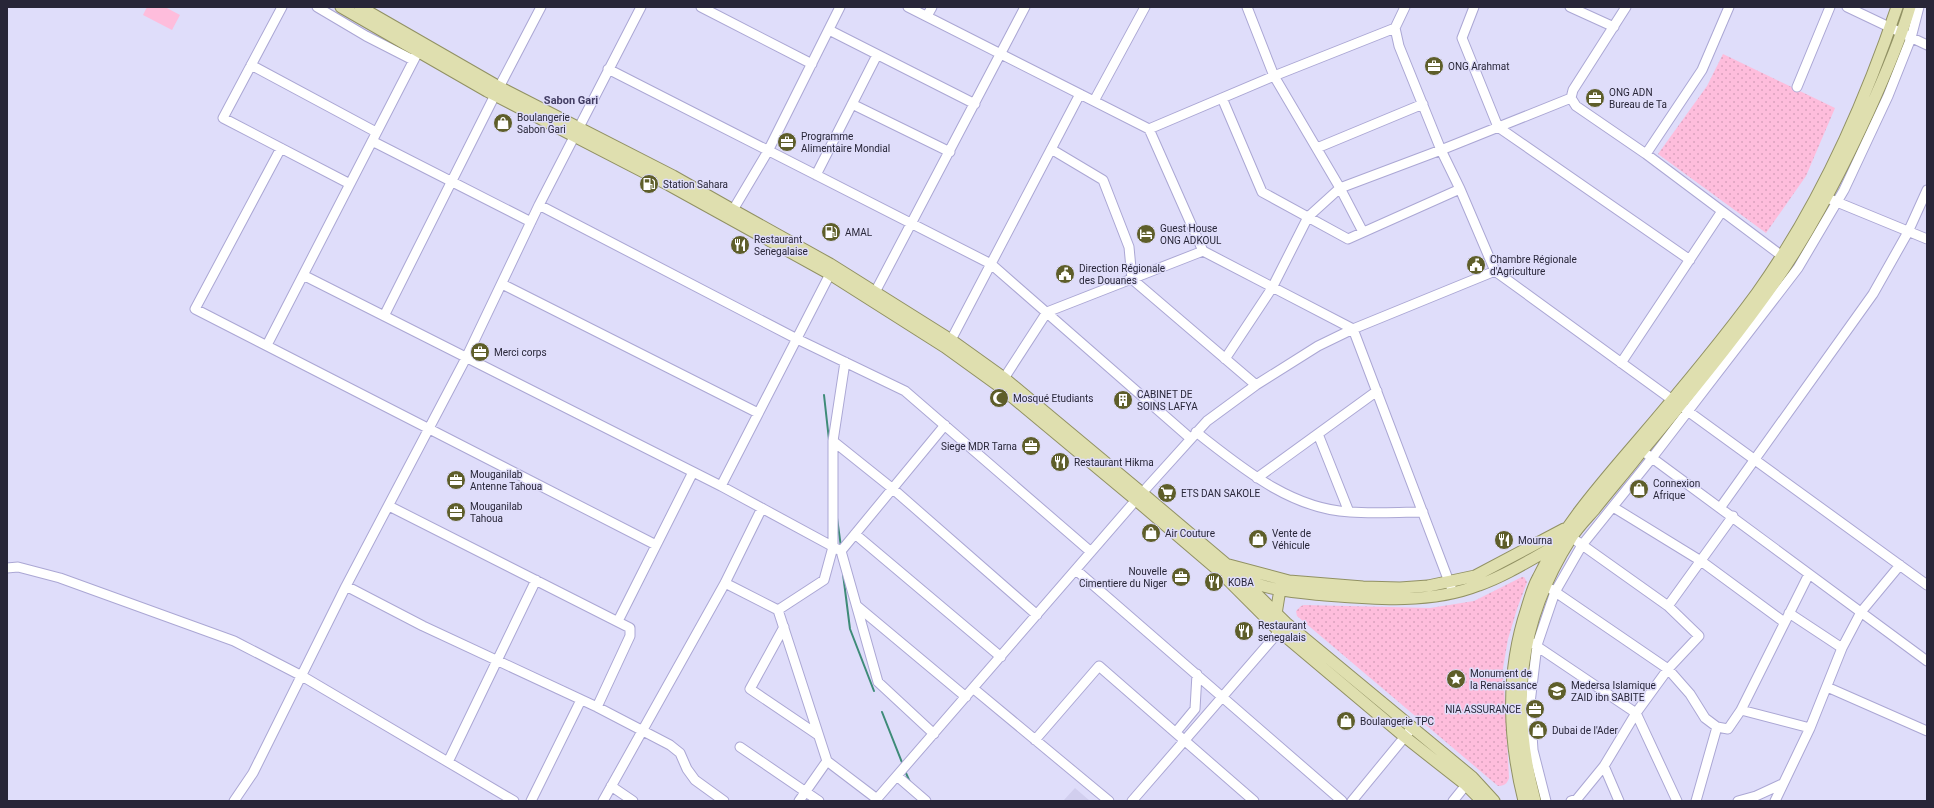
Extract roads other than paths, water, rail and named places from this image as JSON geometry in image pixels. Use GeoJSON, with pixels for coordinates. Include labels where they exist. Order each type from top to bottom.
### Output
{"type":"FeatureCollection","features":[{"type":"Feature","properties":{"kind":"main road"},"geometry":{"type":"LineString","coordinates":[[340,7],[383,26],[497,91],[671,181],[807,257],[950,340],[1139,496],[1222,567],[1283,627],[1494,801]]}},
{"type":"Feature","properties":{"kind":"main road"},"geometry":{"type":"LineString","coordinates":[[360,7],[416,56],[497,91]]}},
{"type":"Feature","properties":{"kind":"main road"},"geometry":{"type":"LineString","coordinates":[[1849,143],[1897,7]]}},
{"type":"Feature","properties":{"kind":"main road"},"geometry":{"type":"LineString","coordinates":[[1139,496],[1205,560],[1222,567],[1281,585],[1362,598],[1400,598],[1451,587],[1479,586],[1555,546],[1569,532],[1639,448],[1680,405],[1742,327],[1823,195],[1906,35],[1910,7]]}},
{"type":"Feature","properties":{"kind":"main road"},"geometry":{"type":"LineString","coordinates":[[807,257],[830,274],[873,295],[1002,382]]}},
{"type":"Feature","properties":{"kind":"main road"},"geometry":{"type":"LineString","coordinates":[[1541,582],[1569,532]]}},
{"type":"Feature","properties":{"kind":"main road"},"geometry":{"type":"LineString","coordinates":[[1451,587],[1569,532]]}},
{"type":"Feature","properties":{"kind":"main road"},"geometry":{"type":"LineString","coordinates":[[1535,801],[1522,745],[1520,698],[1530,626],[1541,582],[1555,546]]}},
{"type":"Feature","properties":{"kind":"main road"},"geometry":{"type":"LineString","coordinates":[[1222,567],[1239,577],[1260,585],[1281,585]]}},
{"type":"Feature","properties":{"kind":"main road"},"geometry":{"type":"LineString","coordinates":[[1239,577],[1276,614],[1283,627]]}},
{"type":"Feature","properties":{"kind":"main road"},"geometry":{"type":"LineString","coordinates":[[1276,614],[1281,585]]}},
{"type":"Feature","properties":{"kind":"main road"},"geometry":{"type":"LineString","coordinates":[[1524,801],[1513,746],[1511,698],[1515,657],[1528,641]]}},
{"type":"Feature","properties":{"kind":"main road"},"geometry":{"type":"LineString","coordinates":[[1469,781],[1482,801]]}},
{"type":"Feature","properties":{"kind":"street"},"geometry":{"type":"LineString","coordinates":[[282,7],[223,118],[350,184]]}},
{"type":"Feature","properties":{"kind":"street"},"geometry":{"type":"LineString","coordinates":[[267,345],[416,56],[366,36],[317,7]]}},
{"type":"Feature","properties":{"kind":"street"},"geometry":{"type":"LineString","coordinates":[[384,316],[540,7]]}},
{"type":"Feature","properties":{"kind":"street"},"geometry":{"type":"LineString","coordinates":[[234,801],[253,774],[346,586],[466,358],[539,205],[641,7]]}},
{"type":"Feature","properties":{"kind":"street"},"geometry":{"type":"LineString","coordinates":[[701,7],[812,64]]}},
{"type":"Feature","properties":{"kind":"street"},"geometry":{"type":"LineString","coordinates":[[731,214],[768,151],[840,7]]}},
{"type":"Feature","properties":{"kind":"street"},"geometry":{"type":"LineString","coordinates":[[908,7],[1149,129],[1203,251],[1353,329],[1451,587]]}},
{"type":"Feature","properties":{"kind":"street"},"geometry":{"type":"LineString","coordinates":[[927,16],[932,7]]}},
{"type":"Feature","properties":{"kind":"street"},"geometry":{"type":"LineString","coordinates":[[873,295],[950,152],[1025,7]]}},
{"type":"Feature","properties":{"kind":"street"},"geometry":{"type":"LineString","coordinates":[[1094,101],[1146,7]]}},
{"type":"Feature","properties":{"kind":"street"},"geometry":{"type":"LineString","coordinates":[[1247,7],[1274,76],[1340,188],[1363,232]]}},
{"type":"Feature","properties":{"kind":"street"},"geometry":{"type":"LineString","coordinates":[[1405,7],[1395,28],[1399,46],[1441,150],[1460,189],[1495,271],[1927,585]]}},
{"type":"Feature","properties":{"kind":"street"},"geometry":{"type":"LineString","coordinates":[[1474,7],[1462,38],[1498,127],[1690,260]]}},
{"type":"Feature","properties":{"kind":"street"},"geometry":{"type":"LineString","coordinates":[[1570,7],[1614,27]]}},
{"type":"Feature","properties":{"kind":"street"},"geometry":{"type":"LineString","coordinates":[[1626,7],[1573,90],[1571,98],[1576,106],[1646,154],[1785,259]]}},
{"type":"Feature","properties":{"kind":"street"},"geometry":{"type":"LineString","coordinates":[[1646,154],[1702,70],[1730,7]]}},
{"type":"Feature","properties":{"kind":"street"},"geometry":{"type":"LineString","coordinates":[[1797,87],[1830,7]]}},
{"type":"Feature","properties":{"kind":"street"},"geometry":{"type":"LineString","coordinates":[[1847,7],[1927,45]]}},
{"type":"Feature","properties":{"kind":"street"},"geometry":{"type":"LineString","coordinates":[[1546,801],[1534,750],[1530,703],[1528,641],[1582,545],[1652,458],[1680,405],[1798,268],[1837,202],[1888,96],[1906,35],[1919,7]]}},
{"type":"Feature","properties":{"kind":"street"},"geometry":{"type":"LineString","coordinates":[[1149,129],[1274,76],[1395,28]]}},
{"type":"Feature","properties":{"kind":"street"},"geometry":{"type":"LineString","coordinates":[[829,30],[975,104]]}},
{"type":"Feature","properties":{"kind":"street"},"geometry":{"type":"LineString","coordinates":[[816,175],[877,55]]}},
{"type":"Feature","properties":{"kind":"street"},"geometry":{"type":"LineString","coordinates":[[251,65],[376,132]]}},
{"type":"Feature","properties":{"kind":"street"},"geometry":{"type":"LineString","coordinates":[[608,69],[991,264],[1193,435],[1257,478],[1296,499],[1333,510],[1350,512],[1423,512]]}},
{"type":"Feature","properties":{"kind":"street"},"geometry":{"type":"LineString","coordinates":[[950,340],[1080,94]]}},
{"type":"Feature","properties":{"kind":"street"},"geometry":{"type":"LineString","coordinates":[[1222,98],[1262,192],[1348,239],[1460,189]]}},
{"type":"Feature","properties":{"kind":"street"},"geometry":{"type":"LineString","coordinates":[[1225,359],[1272,288],[1308,217],[1340,188],[1441,150],[1571,98]]}},
{"type":"Feature","properties":{"kind":"street"},"geometry":{"type":"LineString","coordinates":[[852,104],[950,152]]}},
{"type":"Feature","properties":{"kind":"street"},"geometry":{"type":"LineString","coordinates":[[1316,148],[1423,104]]}},
{"type":"Feature","properties":{"kind":"street"},"geometry":{"type":"LineString","coordinates":[[372,141],[531,222]]}},
{"type":"Feature","properties":{"kind":"street"},"geometry":{"type":"LineString","coordinates":[[281,148],[195,309],[656,545]]}},
{"type":"Feature","properties":{"kind":"street"},"geometry":{"type":"LineString","coordinates":[[1051,149],[1103,180],[1129,247],[1132,278],[1256,385]]}},
{"type":"Feature","properties":{"kind":"street"},"geometry":{"type":"LineString","coordinates":[[1720,508],[1753,459],[1873,294],[1908,232],[1927,190]]}},
{"type":"Feature","properties":{"kind":"street"},"geometry":{"type":"LineString","coordinates":[[1823,195],[1927,239]]}},
{"type":"Feature","properties":{"kind":"street"},"geometry":{"type":"LineString","coordinates":[[539,205],[797,339],[905,391],[1091,552]]}},
{"type":"Feature","properties":{"kind":"street"},"geometry":{"type":"LineString","coordinates":[[1621,363],[1722,211]]}},
{"type":"Feature","properties":{"kind":"street"},"geometry":{"type":"LineString","coordinates":[[1002,382],[1047,312],[1203,251]]}},
{"type":"Feature","properties":{"kind":"street"},"geometry":{"type":"LineString","coordinates":[[725,583],[778,610],[827,761],[876,800],[974,689],[1139,496],[1207,421],[1256,385],[1318,346],[1353,329],[1495,271]]}},
{"type":"Feature","properties":{"kind":"street"},"geometry":{"type":"LineString","coordinates":[[721,486],[830,274]]}},
{"type":"Feature","properties":{"kind":"street"},"geometry":{"type":"LineString","coordinates":[[303,275],[721,486],[837,549]]}},
{"type":"Feature","properties":{"kind":"street"},"geometry":{"type":"LineString","coordinates":[[502,284],[758,413]]}},
{"type":"Feature","properties":{"kind":"street"},"geometry":{"type":"LineString","coordinates":[[845,362],[833,441],[837,549],[857,606],[878,682],[934,734]]}},
{"type":"Feature","properties":{"kind":"street"},"geometry":{"type":"LineString","coordinates":[[1257,478],[1377,391]]}},
{"type":"Feature","properties":{"kind":"street"},"geometry":{"type":"LineString","coordinates":[[778,610],[824,580],[837,549],[855,534],[944,425]]}},
{"type":"Feature","properties":{"kind":"street"},"geometry":{"type":"LineString","coordinates":[[1318,434],[1350,512]]}},
{"type":"Feature","properties":{"kind":"street"},"geometry":{"type":"LineString","coordinates":[[833,441],[892,489],[1037,615]]}},
{"type":"Feature","properties":{"kind":"street"},"geometry":{"type":"LineString","coordinates":[[1639,448],[1733,516],[1927,661]]}},
{"type":"Feature","properties":{"kind":"street"},"geometry":{"type":"LineString","coordinates":[[618,621],[693,472]]}},
{"type":"Feature","properties":{"kind":"street"},"geometry":{"type":"LineString","coordinates":[[389,506],[630,628],[630,636],[597,707]]}},
{"type":"Feature","properties":{"kind":"street"},"geometry":{"type":"LineString","coordinates":[[1613,507],[1701,561],[1784,622]]}},
{"type":"Feature","properties":{"kind":"street"},"geometry":{"type":"LineString","coordinates":[[603,801],[725,583],[762,508]]}},
{"type":"Feature","properties":{"kind":"street"},"geometry":{"type":"LineString","coordinates":[[1668,606],[1733,516]]}},
{"type":"Feature","properties":{"kind":"street"},"geometry":{"type":"LineString","coordinates":[[1569,532],[1582,545],[1668,606],[1699,636],[1668,669],[1636,713],[1604,766],[1577,799],[1571,801]]}},
{"type":"Feature","properties":{"kind":"street"},"geometry":{"type":"LineString","coordinates":[[855,534],[1001,657]]}},
{"type":"Feature","properties":{"kind":"street"},"geometry":{"type":"LineString","coordinates":[[1775,801],[1810,728],[1842,648],[1861,612],[1900,565]]}},
{"type":"Feature","properties":{"kind":"street"},"geometry":{"type":"LineString","coordinates":[[7,568],[18,567],[60,578],[234,641],[302,676],[514,801]]}},
{"type":"Feature","properties":{"kind":"street"},"geometry":{"type":"LineString","coordinates":[[1076,570],[1198,674],[1342,801]]}},
{"type":"Feature","properties":{"kind":"street"},"geometry":{"type":"LineString","coordinates":[[1541,582],[1668,669],[1690,694],[1705,718],[1717,727],[1728,729],[1741,710],[1784,622],[1810,574]]}},
{"type":"Feature","properties":{"kind":"street"},"geometry":{"type":"LineString","coordinates":[[448,762],[536,580]]}},
{"type":"Feature","properties":{"kind":"street"},"geometry":{"type":"LineString","coordinates":[[346,586],[423,626],[642,729],[670,745],[680,753],[687,769],[695,780],[724,801]]}},
{"type":"Feature","properties":{"kind":"street"},"geometry":{"type":"LineString","coordinates":[[857,606],[966,697]]}},
{"type":"Feature","properties":{"kind":"street"},"geometry":{"type":"LineString","coordinates":[[1789,613],[1842,648]]}},
{"type":"Feature","properties":{"kind":"street"},"geometry":{"type":"LineString","coordinates":[[784,627],[750,689],[818,735]]}},
{"type":"Feature","properties":{"kind":"street"},"geometry":{"type":"LineString","coordinates":[[1132,801],[1186,741],[1283,627]]}},
{"type":"Feature","properties":{"kind":"street"},"geometry":{"type":"LineString","coordinates":[[1528,641],[1636,713],[1677,801]]}},
{"type":"Feature","properties":{"kind":"street"},"geometry":{"type":"LineString","coordinates":[[1035,740],[1100,666],[1254,801]]}},
{"type":"Feature","properties":{"kind":"street"},"geometry":{"type":"LineString","coordinates":[[1176,732],[1195,709],[1198,674]]}},
{"type":"Feature","properties":{"kind":"street"},"geometry":{"type":"LineString","coordinates":[[1827,687],[1927,731]]}},
{"type":"Feature","properties":{"kind":"street"},"geometry":{"type":"LineString","coordinates":[[974,689],[1109,801]]}},
{"type":"Feature","properties":{"kind":"street"},"geometry":{"type":"LineString","coordinates":[[531,801],[582,700]]}},
{"type":"Feature","properties":{"kind":"street"},"geometry":{"type":"LineString","coordinates":[[1195,709],[1205,718]]}},
{"type":"Feature","properties":{"kind":"street"},"geometry":{"type":"LineString","coordinates":[[1741,710],[1810,728]]}},
{"type":"Feature","properties":{"kind":"street"},"geometry":{"type":"LineString","coordinates":[[1696,801],[1717,727]]}},
{"type":"Feature","properties":{"kind":"street"},"geometry":{"type":"LineString","coordinates":[[1352,801],[1409,732]]}},
{"type":"Feature","properties":{"kind":"street"},"geometry":{"type":"LineString","coordinates":[[740,747],[819,801]]}},
{"type":"Feature","properties":{"kind":"street"},"geometry":{"type":"LineString","coordinates":[[799,801],[827,761]]}},
{"type":"Feature","properties":{"kind":"street"},"geometry":{"type":"LineString","coordinates":[[1604,766],[1619,801]]}},
{"type":"Feature","properties":{"kind":"street"},"geometry":{"type":"LineString","coordinates":[[897,776],[926,801]]}},
{"type":"Feature","properties":{"kind":"street"},"geometry":{"type":"LineString","coordinates":[[1453,801],[1469,781]]}},
{"type":"Feature","properties":{"kind":"street"},"geometry":{"type":"LineString","coordinates":[[1738,801],[1756,796],[1782,784]]}},
{"type":"Feature","properties":{"kind":"street"},"geometry":{"type":"LineString","coordinates":[[611,786],[633,801]]}},
{"type":"Feature","properties":{"kind":"waterway"},"geometry":{"type":"LineString","coordinates":[[824,395],[829,440]]}},
{"type":"Feature","properties":{"kind":"waterway"},"geometry":{"type":"LineString","coordinates":[[837,518],[841,547]]}},
{"type":"Feature","properties":{"kind":"waterway"},"geometry":{"type":"LineString","coordinates":[[843,574],[850,629],[874,691]]}},
{"type":"Feature","properties":{"kind":"waterway"},"geometry":{"type":"LineString","coordinates":[[882,712],[903,765]]}},
{"type":"Feature","properties":{"kind":"waterway"},"geometry":{"type":"LineString","coordinates":[[905,771],[910,782]]}},
{"type":"Feature","properties":{"kind":"place","name":"ONG Arahmat"},"geometry":{"type":"Point","coordinates":[1434,66]}},
{"type":"Feature","properties":{"kind":"place","name":"ONG ADN Bureau de Ta"},"geometry":{"type":"Point","coordinates":[1595,98]}},
{"type":"Feature","properties":{"kind":"place","name":"Boulangerie Sabon Gari"},"geometry":{"type":"Point","coordinates":[503,123]}},
{"type":"Feature","properties":{"kind":"place","name":"Programme Alimentaire Mondial"},"geometry":{"type":"Point","coordinates":[787,142]}},
{"type":"Feature","properties":{"kind":"place","name":"Station Sahara"},"geometry":{"type":"Point","coordinates":[649,184]}},
{"type":"Feature","properties":{"kind":"place","name":"AMAL"},"geometry":{"type":"Point","coordinates":[831,232]}},
{"type":"Feature","properties":{"kind":"place","name":"Guest House ONG ADKOUL"},"geometry":{"type":"Point","coordinates":[1146,234]}},
{"type":"Feature","properties":{"kind":"place","name":"Restaurant Senegalaise"},"geometry":{"type":"Point","coordinates":[740,245]}},
{"type":"Feature","properties":{"kind":"place","name":"Chambre Régionale d'Agriculture"},"geometry":{"type":"Point","coordinates":[1476,265]}},
{"type":"Feature","properties":{"kind":"place","name":"Direction Régionale des Douanes"},"geometry":{"type":"Point","coordinates":[1065,274]}},
{"type":"Feature","properties":{"kind":"place","name":"Merci corps"},"geometry":{"type":"Point","coordinates":[480,352]}},
{"type":"Feature","properties":{"kind":"place","name":"Mosqué Etudiants"},"geometry":{"type":"Point","coordinates":[999,398]}},
{"type":"Feature","properties":{"kind":"place","name":"CABINET DE SOINS LAFYA"},"geometry":{"type":"Point","coordinates":[1123,400]}},
{"type":"Feature","properties":{"kind":"place","name":"Siege MDR Tarna"},"geometry":{"type":"Point","coordinates":[1031,446]}},
{"type":"Feature","properties":{"kind":"place","name":"Restaurant Hikma"},"geometry":{"type":"Point","coordinates":[1060,462]}},
{"type":"Feature","properties":{"kind":"place","name":"Mouganilab Antenne Tahoua"},"geometry":{"type":"Point","coordinates":[456,480]}},
{"type":"Feature","properties":{"kind":"place","name":"Connexion Afrique"},"geometry":{"type":"Point","coordinates":[1639,489]}},
{"type":"Feature","properties":{"kind":"place","name":"ETS DAN SAKOLE"},"geometry":{"type":"Point","coordinates":[1167,493]}},
{"type":"Feature","properties":{"kind":"place","name":"Mouganilab Tahoua"},"geometry":{"type":"Point","coordinates":[456,512]}},
{"type":"Feature","properties":{"kind":"place","name":"Air Couture"},"geometry":{"type":"Point","coordinates":[1151,533]}},
{"type":"Feature","properties":{"kind":"place","name":"Vente de Véhicule"},"geometry":{"type":"Point","coordinates":[1258,539]}},
{"type":"Feature","properties":{"kind":"place","name":"Mourna"},"geometry":{"type":"Point","coordinates":[1504,540]}},
{"type":"Feature","properties":{"kind":"place","name":"Nouvelle Cimentiere du Niger"},"geometry":{"type":"Point","coordinates":[1181,577]}},
{"type":"Feature","properties":{"kind":"place","name":"KOBA"},"geometry":{"type":"Point","coordinates":[1214,582]}},
{"type":"Feature","properties":{"kind":"place","name":"Restaurant senegalais"},"geometry":{"type":"Point","coordinates":[1244,631]}},
{"type":"Feature","properties":{"kind":"place","name":"Monument de la Renaissance"},"geometry":{"type":"Point","coordinates":[1456,679]}},
{"type":"Feature","properties":{"kind":"place","name":"Medersa Islamique ZAID ibn SABITE"},"geometry":{"type":"Point","coordinates":[1557,691]}},
{"type":"Feature","properties":{"kind":"place","name":"NIA ASSURANCE"},"geometry":{"type":"Point","coordinates":[1535,709]}},
{"type":"Feature","properties":{"kind":"place","name":"Boulangerie TPC"},"geometry":{"type":"Point","coordinates":[1346,721]}},
{"type":"Feature","properties":{"kind":"place","name":"Dubai de l'Ader"},"geometry":{"type":"Point","coordinates":[1538,730]}},
{"type":"Feature","properties":{"kind":"district","name":"Sabon Gari"},"geometry":{"type":"Point","coordinates":[571,100]}}]}
